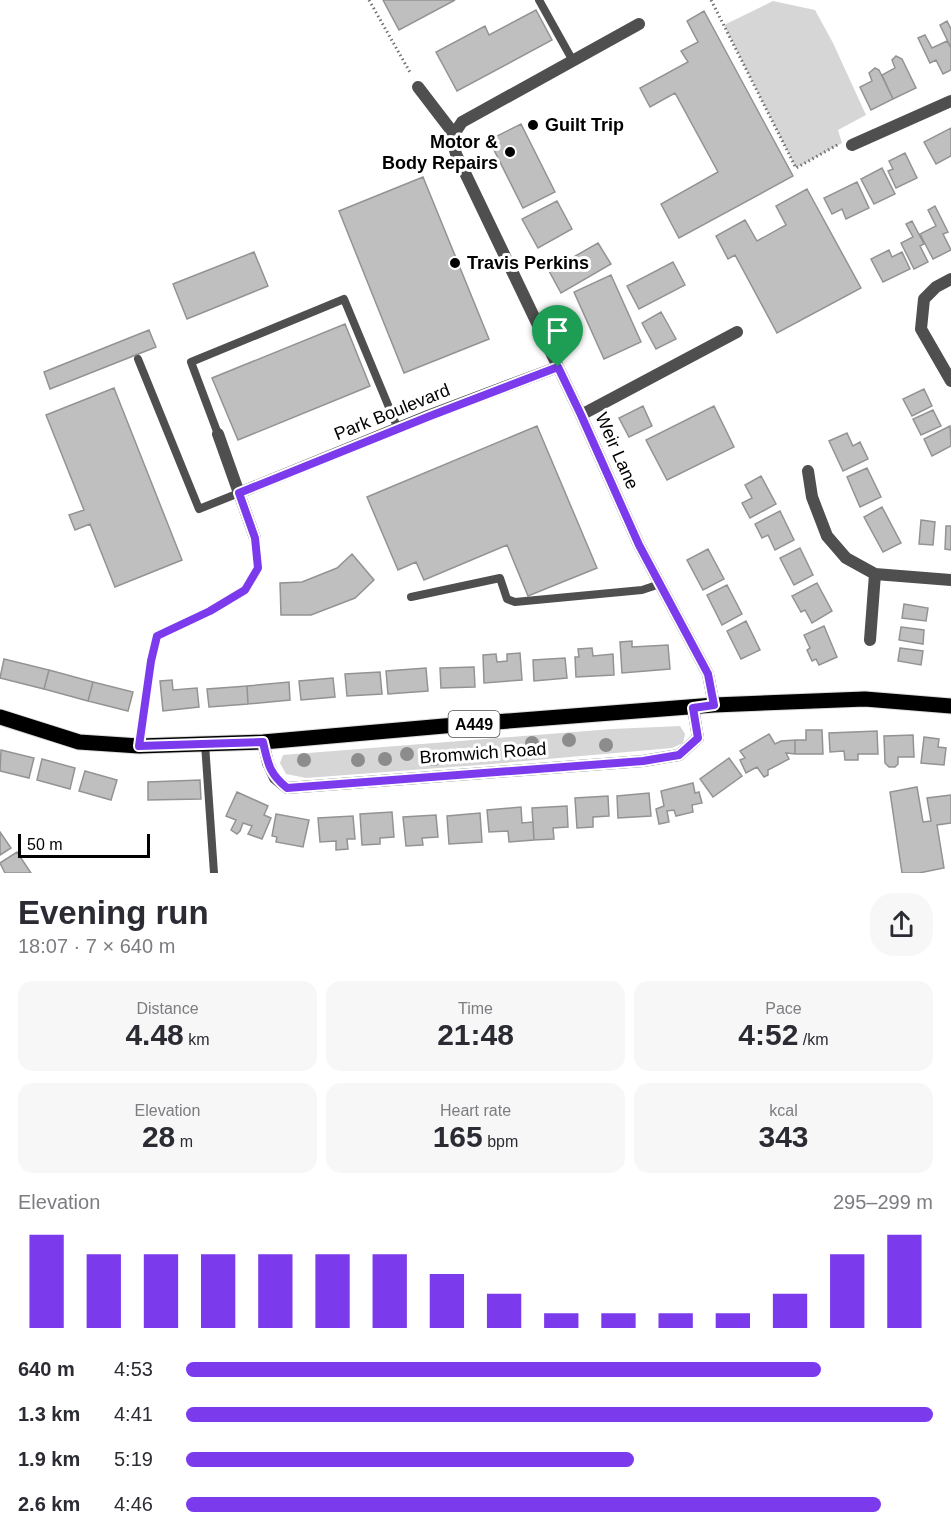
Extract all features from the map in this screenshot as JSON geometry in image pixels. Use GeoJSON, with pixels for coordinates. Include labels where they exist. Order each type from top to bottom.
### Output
{"type":"FeatureCollection","features":[{"type":"Feature","properties":{"kind":"main road","name":"Bromwich Road"},"geometry":{"type":"LineString","coordinates":[[0,717],[79,742],[139,746],[263,742],[714,705],[865,699],[951,706]]}},
{"type":"Feature","properties":{"kind":"street"},"geometry":{"type":"LineString","coordinates":[[454,134],[462,122],[639,24]]}},
{"type":"Feature","properties":{"kind":"street","name":"Weir Lane"},"geometry":{"type":"LineString","coordinates":[[418,87],[454,134],[456,154],[581,415],[639,545],[708,674],[714,705]]}},
{"type":"Feature","properties":{"kind":"street"},"geometry":{"type":"LineString","coordinates":[[852,145],[951,100]]}},
{"type":"Feature","properties":{"kind":"street"},"geometry":{"type":"LineString","coordinates":[[951,279],[936,287],[924,299],[921,329],[951,381]]}},
{"type":"Feature","properties":{"kind":"street"},"geometry":{"type":"LineString","coordinates":[[581,415],[737,332]]}},
{"type":"Feature","properties":{"kind":"street","name":"Park Boulevard"},"geometry":{"type":"LineString","coordinates":[[239,493],[558,367]]}},
{"type":"Feature","properties":{"kind":"street"},"geometry":{"type":"LineString","coordinates":[[218,434],[255,538]]}},
{"type":"Feature","properties":{"kind":"street"},"geometry":{"type":"LineString","coordinates":[[808,471],[812,497],[827,536],[846,558],[875,574],[951,580]]}},
{"type":"Feature","properties":{"kind":"street"},"geometry":{"type":"LineString","coordinates":[[870,640],[875,574]]}},
{"type":"Feature","properties":{"kind":"street","name":"Bromwich Road"},"geometry":{"type":"LineString","coordinates":[[263,742],[268,763],[275,778],[287,788],[643,761],[679,755],[698,738],[693,708]]}},
{"type":"Feature","properties":{"kind":"lane"},"geometry":{"type":"LineString","coordinates":[[539,0],[573,61]]}},
{"type":"Feature","properties":{"kind":"lane"},"geometry":{"type":"LineString","coordinates":[[218,434],[191,362],[344,298],[398,429]]}},
{"type":"Feature","properties":{"kind":"lane"},"geometry":{"type":"LineString","coordinates":[[138,359],[199,509],[239,493]]}},
{"type":"Feature","properties":{"kind":"lane"},"geometry":{"type":"LineString","coordinates":[[411,597],[500,578],[507,599],[514,602],[642,590],[660,584]]}},
{"type":"Feature","properties":{"kind":"lane"},"geometry":{"type":"LineString","coordinates":[[205,744],[214,873]]}},
{"type":"Feature","properties":{"kind":"path"},"geometry":{"type":"LineString","coordinates":[[369,0],[418,87]]}},
{"type":"Feature","properties":{"kind":"path"},"geometry":{"type":"LineString","coordinates":[[711,0],[796,168],[842,143],[852,145]]}},
{"type":"Feature","properties":{"kind":"path"},"geometry":{"type":"LineString","coordinates":[[139,746],[151,661],[157,636],[210,611],[245,590],[258,568],[255,538]]}},
{"type":"Feature","properties":{"kind":"shaded area"},"geometry":{"type":"Polygon","coordinates":[[[773,1],[815,10],[866,115],[838,130],[842,143],[796,168],[724,25],[773,1]]]}},
{"type":"Feature","properties":{"kind":"shaded area"},"geometry":{"type":"Polygon","coordinates":[[[680,726],[685,734],[683,743],[672,748],[306,778],[286,774],[280,763],[283,755],[612,729],[680,726]]]}},
{"type":"Feature","properties":{"kind":"building"},"geometry":{"type":"Polygon","coordinates":[[[383,0],[455,0],[399,30],[383,0]]]}},
{"type":"Feature","properties":{"kind":"building"},"geometry":{"type":"Polygon","coordinates":[[[536,10],[552,40],[457,91],[436,52],[485,26],[489,35],[536,10]]]}},
{"type":"Feature","properties":{"kind":"building"},"geometry":{"type":"Polygon","coordinates":[[[704,11],[793,176],[679,238],[661,204],[718,172],[675,93],[650,107],[640,88],[688,62],[681,51],[698,42],[687,21],[704,11]]]}},
{"type":"Feature","properties":{"kind":"building"},"geometry":{"type":"Polygon","coordinates":[[[947,21],[951,29],[951,48],[940,25],[947,21]]]}},
{"type":"Feature","properties":{"kind":"building"},"geometry":{"type":"Polygon","coordinates":[[[925,35],[932,48],[947,41],[951,48],[951,70],[943,74],[936,60],[930,63],[918,38],[925,35]]]}},
{"type":"Feature","properties":{"kind":"building"},"geometry":{"type":"Polygon","coordinates":[[[896,56],[902,59],[916,88],[893,99],[882,75],[895,68],[892,60],[896,56]]]}},
{"type":"Feature","properties":{"kind":"building"},"geometry":{"type":"Polygon","coordinates":[[[875,68],[879,70],[893,99],[871,110],[860,87],[872,81],[869,73],[875,68]]]}},
{"type":"Feature","properties":{"kind":"building"},"geometry":{"type":"Polygon","coordinates":[[[521,124],[555,192],[523,208],[489,140],[521,124]]]}},
{"type":"Feature","properties":{"kind":"building"},"geometry":{"type":"Polygon","coordinates":[[[951,128],[951,156],[936,164],[924,142],[951,128]]]}},
{"type":"Feature","properties":{"kind":"building"},"geometry":{"type":"Polygon","coordinates":[[[905,153],[917,178],[896,188],[888,171],[893,169],[889,161],[905,153]]]}},
{"type":"Feature","properties":{"kind":"building"},"geometry":{"type":"Polygon","coordinates":[[[882,168],[895,194],[874,204],[861,179],[882,168]]]}},
{"type":"Feature","properties":{"kind":"building"},"geometry":{"type":"Polygon","coordinates":[[[423,177],[489,339],[404,373],[339,211],[423,177]]]}},
{"type":"Feature","properties":{"kind":"building"},"geometry":{"type":"Polygon","coordinates":[[[857,182],[869,208],[846,219],[842,209],[832,214],[824,198],[857,182]]]}},
{"type":"Feature","properties":{"kind":"building"},"geometry":{"type":"Polygon","coordinates":[[[807,189],[861,288],[777,333],[735,255],[728,259],[716,236],[745,220],[757,241],[786,225],[776,206],[807,189]]]}},
{"type":"Feature","properties":{"kind":"building"},"geometry":{"type":"Polygon","coordinates":[[[557,201],[572,229],[538,248],[522,219],[557,201]]]}},
{"type":"Feature","properties":{"kind":"building"},"geometry":{"type":"Polygon","coordinates":[[[935,206],[948,232],[943,234],[951,250],[933,259],[920,234],[936,226],[928,210],[935,206]]]}},
{"type":"Feature","properties":{"kind":"building"},"geometry":{"type":"Polygon","coordinates":[[[912,221],[924,244],[920,246],[928,262],[914,269],[901,243],[913,237],[906,224],[912,221]]]}},
{"type":"Feature","properties":{"kind":"building"},"geometry":{"type":"Polygon","coordinates":[[[598,243],[611,264],[561,293],[549,271],[598,243]]]}},
{"type":"Feature","properties":{"kind":"building"},"geometry":{"type":"Polygon","coordinates":[[[889,250],[892,257],[902,252],[910,269],[883,282],[871,259],[889,250]]]}},
{"type":"Feature","properties":{"kind":"building"},"geometry":{"type":"Polygon","coordinates":[[[254,252],[268,286],[187,319],[173,284],[254,252]]]}},
{"type":"Feature","properties":{"kind":"building"},"geometry":{"type":"Polygon","coordinates":[[[673,262],[685,285],[639,309],[627,286],[673,262]]]}},
{"type":"Feature","properties":{"kind":"building"},"geometry":{"type":"Polygon","coordinates":[[[611,275],[641,342],[604,359],[574,292],[611,275]]]}},
{"type":"Feature","properties":{"kind":"building"},"geometry":{"type":"Polygon","coordinates":[[[661,312],[676,339],[656,349],[642,323],[661,312]]]}},
{"type":"Feature","properties":{"kind":"building"},"geometry":{"type":"Polygon","coordinates":[[[345,324],[370,386],[238,440],[212,378],[345,324]]]}},
{"type":"Feature","properties":{"kind":"building"},"geometry":{"type":"Polygon","coordinates":[[[149,330],[156,347],[50,389],[44,372],[149,330]]]}},
{"type":"Feature","properties":{"kind":"building"},"geometry":{"type":"Polygon","coordinates":[[[114,388],[182,560],[115,587],[90,524],[75,530],[69,515],[84,510],[46,415],[114,388]]]}},
{"type":"Feature","properties":{"kind":"building"},"geometry":{"type":"Polygon","coordinates":[[[924,389],[932,406],[912,416],[903,399],[924,389]]]}},
{"type":"Feature","properties":{"kind":"building"},"geometry":{"type":"Polygon","coordinates":[[[643,406],[652,426],[629,437],[619,418],[643,406]]]}},
{"type":"Feature","properties":{"kind":"building"},"geometry":{"type":"Polygon","coordinates":[[[714,406],[734,447],[667,480],[646,440],[714,406]]]}},
{"type":"Feature","properties":{"kind":"building"},"geometry":{"type":"Polygon","coordinates":[[[933,410],[941,426],[921,435],[913,419],[933,410]]]}},
{"type":"Feature","properties":{"kind":"building"},"geometry":{"type":"Polygon","coordinates":[[[537,426],[597,568],[528,596],[507,545],[424,580],[416,562],[398,570],[367,497],[537,426]]]}},
{"type":"Feature","properties":{"kind":"building"},"geometry":{"type":"Polygon","coordinates":[[[950,426],[951,446],[932,456],[924,439],[950,426]]]}},
{"type":"Feature","properties":{"kind":"building"},"geometry":{"type":"Polygon","coordinates":[[[847,433],[853,446],[860,442],[868,459],[843,471],[829,441],[847,433]]]}},
{"type":"Feature","properties":{"kind":"building"},"geometry":{"type":"Polygon","coordinates":[[[867,468],[881,497],[860,507],[847,477],[867,468]]]}},
{"type":"Feature","properties":{"kind":"building"},"geometry":{"type":"Polygon","coordinates":[[[761,476],[776,504],[750,518],[742,503],[752,498],[745,485],[761,476]]]}},
{"type":"Feature","properties":{"kind":"building"},"geometry":{"type":"Polygon","coordinates":[[[882,507],[901,543],[883,552],[864,517],[882,507]]]}},
{"type":"Feature","properties":{"kind":"building"},"geometry":{"type":"Polygon","coordinates":[[[780,511],[794,540],[775,550],[768,535],[762,538],[755,524],[780,511]]]}},
{"type":"Feature","properties":{"kind":"building"},"geometry":{"type":"Polygon","coordinates":[[[921,520],[935,522],[933,545],[919,544],[921,520]]]}},
{"type":"Feature","properties":{"kind":"building"},"geometry":{"type":"Polygon","coordinates":[[[946,526],[951,526],[951,550],[945,549],[946,526]]]}},
{"type":"Feature","properties":{"kind":"building"},"geometry":{"type":"Polygon","coordinates":[[[800,548],[813,575],[794,585],[780,558],[800,548]]]}},
{"type":"Feature","properties":{"kind":"building"},"geometry":{"type":"Polygon","coordinates":[[[708,549],[724,579],[703,590],[687,560],[708,549]]]}},
{"type":"Feature","properties":{"kind":"building"},"geometry":{"type":"Polygon","coordinates":[[[352,554],[374,580],[355,598],[311,615],[281,615],[280,583],[302,582],[337,568],[352,554]]]}},
{"type":"Feature","properties":{"kind":"building"},"geometry":{"type":"Polygon","coordinates":[[[817,583],[832,611],[812,623],[805,610],[801,612],[792,596],[817,583]]]}},
{"type":"Feature","properties":{"kind":"building"},"geometry":{"type":"Polygon","coordinates":[[[727,585],[742,614],[722,625],[707,595],[727,585]]]}},
{"type":"Feature","properties":{"kind":"building"},"geometry":{"type":"Polygon","coordinates":[[[904,604],[928,608],[926,621],[902,618],[904,604]]]}},
{"type":"Feature","properties":{"kind":"building"},"geometry":{"type":"Polygon","coordinates":[[[746,621],[760,650],[741,659],[727,631],[746,621]]]}},
{"type":"Feature","properties":{"kind":"building"},"geometry":{"type":"Polygon","coordinates":[[[824,626],[837,657],[819,665],[816,659],[812,661],[807,650],[810,648],[804,635],[824,626]]]}},
{"type":"Feature","properties":{"kind":"building"},"geometry":{"type":"Polygon","coordinates":[[[901,627],[924,630],[923,644],[899,640],[901,627]]]}},
{"type":"Feature","properties":{"kind":"building"},"geometry":{"type":"Polygon","coordinates":[[[632,641],[632,647],[668,645],[670,669],[622,673],[620,642],[632,641]]]}},
{"type":"Feature","properties":{"kind":"building"},"geometry":{"type":"Polygon","coordinates":[[[592,648],[593,656],[613,654],[614,675],[576,677],[575,657],[579,657],[578,649],[592,648]]]}},
{"type":"Feature","properties":{"kind":"building"},"geometry":{"type":"Polygon","coordinates":[[[900,648],[923,651],[921,665],[898,661],[900,648]]]}},
{"type":"Feature","properties":{"kind":"building"},"geometry":{"type":"Polygon","coordinates":[[[520,653],[522,680],[484,683],[483,655],[496,654],[497,662],[507,661],[507,654],[520,653]]]}},
{"type":"Feature","properties":{"kind":"building"},"geometry":{"type":"Polygon","coordinates":[[[565,658],[567,678],[534,681],[533,660],[565,658]]]}},
{"type":"Feature","properties":{"kind":"building"},"geometry":{"type":"Polygon","coordinates":[[[4,659],[49,670],[44,689],[0,678],[4,659]]]}},
{"type":"Feature","properties":{"kind":"building"},"geometry":{"type":"Polygon","coordinates":[[[474,667],[475,687],[441,688],[440,668],[474,667]]]}},
{"type":"Feature","properties":{"kind":"building"},"geometry":{"type":"Polygon","coordinates":[[[426,668],[428,691],[388,694],[386,671],[426,668]]]}},
{"type":"Feature","properties":{"kind":"building"},"geometry":{"type":"Polygon","coordinates":[[[49,670],[93,682],[88,701],[44,689],[49,670]]]}},
{"type":"Feature","properties":{"kind":"building"},"geometry":{"type":"Polygon","coordinates":[[[380,672],[382,694],[347,696],[345,674],[380,672]]]}},
{"type":"Feature","properties":{"kind":"building"},"geometry":{"type":"Polygon","coordinates":[[[333,678],[335,697],[301,700],[299,681],[333,678]]]}},
{"type":"Feature","properties":{"kind":"building"},"geometry":{"type":"Polygon","coordinates":[[[172,680],[173,690],[197,688],[199,707],[163,711],[160,681],[172,680]]]}},
{"type":"Feature","properties":{"kind":"building"},"geometry":{"type":"Polygon","coordinates":[[[93,682],[133,692],[128,711],[88,701],[93,682]]]}},
{"type":"Feature","properties":{"kind":"building"},"geometry":{"type":"Polygon","coordinates":[[[289,682],[290,700],[248,704],[247,686],[289,682]]]}},
{"type":"Feature","properties":{"kind":"building"},"geometry":{"type":"Polygon","coordinates":[[[247,686],[248,704],[209,707],[207,689],[247,686]]]}},
{"type":"Feature","properties":{"kind":"building"},"geometry":{"type":"Polygon","coordinates":[[[806,730],[822,730],[823,754],[795,754],[795,740],[806,740],[806,730]]]}},
{"type":"Feature","properties":{"kind":"building"},"geometry":{"type":"Polygon","coordinates":[[[877,731],[878,754],[858,754],[858,760],[845,760],[844,751],[830,752],[829,733],[877,731]]]}},
{"type":"Feature","properties":{"kind":"building"},"geometry":{"type":"Polygon","coordinates":[[[769,734],[775,744],[795,740],[795,754],[786,753],[789,759],[768,770],[768,775],[764,777],[757,767],[746,773],[740,760],[745,758],[740,751],[769,734]]]}},
{"type":"Feature","properties":{"kind":"building"},"geometry":{"type":"Polygon","coordinates":[[[913,735],[914,757],[898,757],[898,764],[895,767],[889,767],[885,763],[884,736],[913,735]]]}},
{"type":"Feature","properties":{"kind":"building"},"geometry":{"type":"Polygon","coordinates":[[[924,737],[939,739],[938,747],[946,748],[944,765],[921,763],[924,737]]]}},
{"type":"Feature","properties":{"kind":"building"},"geometry":{"type":"Polygon","coordinates":[[[1,750],[34,758],[29,778],[0,771],[1,750]]]}},
{"type":"Feature","properties":{"kind":"building"},"geometry":{"type":"Polygon","coordinates":[[[729,758],[742,776],[713,797],[700,779],[729,758]]]}},
{"type":"Feature","properties":{"kind":"building"},"geometry":{"type":"Polygon","coordinates":[[[42,759],[75,768],[70,789],[37,780],[42,759]]]}},
{"type":"Feature","properties":{"kind":"building"},"geometry":{"type":"Polygon","coordinates":[[[85,771],[117,780],[111,800],[79,791],[85,771]]]}},
{"type":"Feature","properties":{"kind":"building"},"geometry":{"type":"Polygon","coordinates":[[[200,780],[201,799],[148,800],[148,782],[200,780]]]}},
{"type":"Feature","properties":{"kind":"building"},"geometry":{"type":"Polygon","coordinates":[[[693,783],[695,793],[699,792],[702,803],[692,805],[693,812],[676,816],[674,810],[667,811],[669,822],[659,824],[656,809],[664,806],[661,791],[693,783]]]}},
{"type":"Feature","properties":{"kind":"building"},"geometry":{"type":"Polygon","coordinates":[[[917,787],[923,822],[931,821],[927,798],[951,795],[951,823],[937,825],[944,868],[919,873],[902,873],[890,792],[917,787]]]}},
{"type":"Feature","properties":{"kind":"building"},"geometry":{"type":"Polygon","coordinates":[[[237,792],[268,806],[264,815],[271,818],[262,839],[248,834],[252,826],[243,823],[237,834],[231,830],[236,820],[226,816],[237,792]]]}},
{"type":"Feature","properties":{"kind":"building"},"geometry":{"type":"Polygon","coordinates":[[[649,793],[651,816],[618,818],[617,796],[649,793]]]}},
{"type":"Feature","properties":{"kind":"building"},"geometry":{"type":"Polygon","coordinates":[[[608,796],[609,816],[593,817],[593,827],[577,828],[575,798],[608,796]]]}},
{"type":"Feature","properties":{"kind":"building"},"geometry":{"type":"Polygon","coordinates":[[[567,806],[568,827],[553,828],[554,839],[534,840],[532,808],[567,806]]]}},
{"type":"Feature","properties":{"kind":"building"},"geometry":{"type":"Polygon","coordinates":[[[521,807],[522,823],[533,822],[534,840],[509,842],[508,831],[489,832],[487,810],[521,807]]]}},
{"type":"Feature","properties":{"kind":"building"},"geometry":{"type":"Polygon","coordinates":[[[392,812],[394,837],[380,838],[380,844],[362,845],[360,814],[392,812]]]}},
{"type":"Feature","properties":{"kind":"building"},"geometry":{"type":"Polygon","coordinates":[[[480,813],[482,842],[449,844],[447,816],[480,813]]]}},
{"type":"Feature","properties":{"kind":"building"},"geometry":{"type":"Polygon","coordinates":[[[276,814],[309,820],[303,847],[276,842],[277,837],[272,836],[276,814]]]}},
{"type":"Feature","properties":{"kind":"building"},"geometry":{"type":"Polygon","coordinates":[[[436,815],[438,837],[422,838],[423,845],[406,846],[403,817],[436,815]]]}},
{"type":"Feature","properties":{"kind":"building"},"geometry":{"type":"Polygon","coordinates":[[[353,816],[355,839],[347,839],[348,849],[336,850],[336,841],[320,842],[318,818],[353,816]]]}},
{"type":"Feature","properties":{"kind":"building"},"geometry":{"type":"Polygon","coordinates":[[[0,832],[11,848],[0,855],[0,832]]]}},
{"type":"Feature","properties":{"kind":"building"},"geometry":{"type":"Polygon","coordinates":[[[17,852],[31,873],[5,873],[0,863],[17,852]]]}},
{"type":"Feature","properties":{"kind":"place","name":"Guilt Trip"},"geometry":{"type":"Point","coordinates":[533,125]}},
{"type":"Feature","properties":{"kind":"place","name":"Motor & Body Repairs"},"geometry":{"type":"Point","coordinates":[510,152]}},
{"type":"Feature","properties":{"kind":"place","name":"Travis Perkins"},"geometry":{"type":"Point","coordinates":[455,263]}},
{"type":"Feature","properties":{"kind":"route"},"geometry":{"type":"LineString","coordinates":[[558,367],[639,545],[708,674],[714,705],[693,708],[698,738],[679,755],[643,761],[287,788],[275,778],[268,763],[263,742],[139,746],[151,661],[157,636],[182,626],[245,590],[258,568],[255,538],[239,493],[558,367]]}}]}
